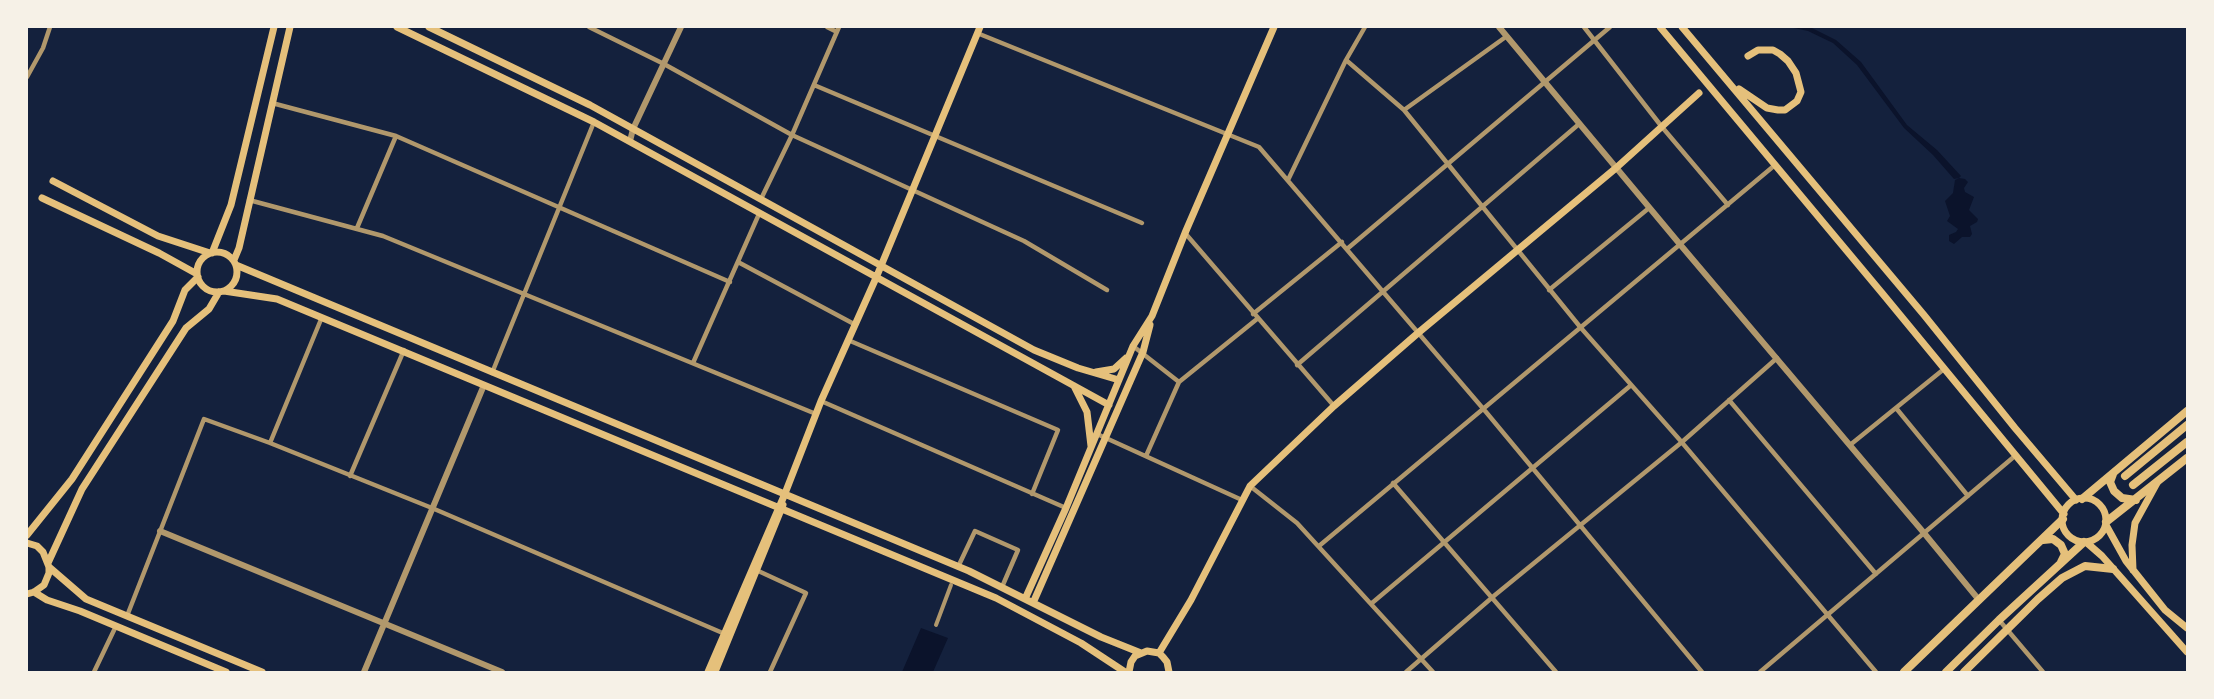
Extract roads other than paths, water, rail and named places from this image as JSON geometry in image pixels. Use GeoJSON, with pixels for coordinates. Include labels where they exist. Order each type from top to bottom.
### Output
{"type":"FeatureCollection","features":[{"type":"Feature","properties":{"kind":"highway"},"geometry":{"type":"LineString","coordinates":[[2079,499],[2187,411]]}},
{"type":"Feature","properties":{"kind":"highway"},"geometry":{"type":"LineString","coordinates":[[2125,476],[2187,425]]}},
{"type":"Feature","properties":{"kind":"highway"},"geometry":{"type":"LineString","coordinates":[[2133,485],[2187,442]]}},
{"type":"Feature","properties":{"kind":"highway"},"geometry":{"type":"LineString","coordinates":[[2106,523],[2187,458]]}},
{"type":"Feature","properties":{"kind":"highway"},"geometry":{"type":"LineString","coordinates":[[2113,472],[2110,482],[2114,491],[2122,498],[2136,500]]}},
{"type":"Feature","properties":{"kind":"highway"},"geometry":{"type":"LineString","coordinates":[[1904,672],[2042,541],[2063,516]]}},
{"type":"Feature","properties":{"kind":"highway"},"geometry":{"type":"LineString","coordinates":[[2007,629],[2042,589],[2065,554],[2061,545],[2053,539],[2042,541]]}},
{"type":"Feature","properties":{"kind":"highway"},"geometry":{"type":"LineString","coordinates":[[1946,672],[2085,542]]}},
{"type":"Feature","properties":{"kind":"highway"},"geometry":{"type":"LineString","coordinates":[[1964,672],[2062,578],[2085,566],[2113,569]]}},
{"type":"Feature","properties":{"kind":"main road"},"geometry":{"type":"LineString","coordinates":[[27,535],[72,479],[173,321],[185,290],[198,275],[200,262],[211,253],[231,205],[274,27]]}},
{"type":"Feature","properties":{"kind":"main road"},"geometry":{"type":"LineString","coordinates":[[29,594],[39,589],[47,579],[49,565],[82,489],[186,328],[209,309],[222,291],[230,288],[237,278],[235,263],[290,27]]}},
{"type":"Feature","properties":{"kind":"main road"},"geometry":{"type":"LineString","coordinates":[[397,27],[630,141],[1109,405]]}},
{"type":"Feature","properties":{"kind":"main road"},"geometry":{"type":"LineString","coordinates":[[429,27],[590,105],[1034,350],[1119,380]]}},
{"type":"Feature","properties":{"kind":"main road"},"geometry":{"type":"LineString","coordinates":[[1033,603],[1143,352],[1152,316],[1185,233],[1274,27]]}},
{"type":"Feature","properties":{"kind":"main road"},"geometry":{"type":"LineString","coordinates":[[1660,27],[2016,455],[2063,516],[2067,533],[2074,539],[2085,542],[2113,569],[2187,652]]}},
{"type":"Feature","properties":{"kind":"main road"},"geometry":{"type":"LineString","coordinates":[[1682,27],[1924,315],[2015,428],[2079,499]]}},
{"type":"Feature","properties":{"kind":"main road"},"geometry":{"type":"LineString","coordinates":[[708,672],[727,635],[781,509],[821,401],[876,278],[978,30]]}},
{"type":"Feature","properties":{"kind":"main road"},"geometry":{"type":"LineString","coordinates":[[1730,82],[1767,108],[1785,110],[1797,101],[1801,92],[1799,81],[1788,61],[1773,50],[1758,50],[1748,56]]}},
{"type":"Feature","properties":{"kind":"main road"},"geometry":{"type":"LineString","coordinates":[[1159,653],[1191,600],[1250,486],[1334,406],[1516,250],[1616,168],[1699,93]]}},
{"type":"Feature","properties":{"kind":"main road"},"geometry":{"type":"LineString","coordinates":[[1664,124],[1678,117],[1701,97],[1716,94]]}},
{"type":"Feature","properties":{"kind":"main road"},"geometry":{"type":"LineString","coordinates":[[53,182],[158,236],[211,253],[221,252],[235,263],[492,373],[958,567],[1101,637],[1141,653]]}},
{"type":"Feature","properties":{"kind":"main road"},"geometry":{"type":"LineString","coordinates":[[42,198],[159,253],[198,275],[204,287],[277,299],[404,350],[996,598],[1081,644],[1125,672]]}},
{"type":"Feature","properties":{"kind":"main road"},"geometry":{"type":"LineString","coordinates":[[1092,372],[1114,369],[1122,363],[1152,316]]}},
{"type":"Feature","properties":{"kind":"main road"},"geometry":{"type":"LineString","coordinates":[[1024,598],[1066,508],[1133,346]]}},
{"type":"Feature","properties":{"kind":"main road"},"geometry":{"type":"LineString","coordinates":[[1074,386],[1087,412],[1091,449]]}},
{"type":"Feature","properties":{"kind":"main road"},"geometry":{"type":"LineString","coordinates":[[2133,570],[2134,523],[2158,482]]}},
{"type":"Feature","properties":{"kind":"main road"},"geometry":{"type":"LineString","coordinates":[[2063,516],[2066,508],[2079,499],[2092,500],[2100,505],[2115,544],[2133,570],[2165,610],[2187,627]]}},
{"type":"Feature","properties":{"kind":"main road"},"geometry":{"type":"LineString","coordinates":[[2085,542],[2099,536],[2106,523]]}},
{"type":"Feature","properties":{"kind":"main road"},"geometry":{"type":"LineString","coordinates":[[27,543],[37,546],[43,552],[49,565],[86,599],[262,672]]}},
{"type":"Feature","properties":{"kind":"main road"},"geometry":{"type":"LineString","coordinates":[[29,594],[116,626],[226,672]]}},
{"type":"Feature","properties":{"kind":"main road"},"geometry":{"type":"LineString","coordinates":[[715,672],[727,635]]}},
{"type":"Feature","properties":{"kind":"main road"},"geometry":{"type":"LineString","coordinates":[[1129,672],[1131,662],[1147,651],[1159,653],[1171,671]]}},
{"type":"Feature","properties":{"kind":"street"},"geometry":{"type":"LineString","coordinates":[[27,77],[43,48],[50,27]]}},
{"type":"Feature","properties":{"kind":"street"},"geometry":{"type":"LineString","coordinates":[[589,27],[664,64],[792,135],[1024,242],[1107,290]]}},
{"type":"Feature","properties":{"kind":"street"},"geometry":{"type":"LineString","coordinates":[[630,141],[633,129],[681,27]]}},
{"type":"Feature","properties":{"kind":"street"},"geometry":{"type":"LineString","coordinates":[[761,199],[792,135],[838,29],[827,27]]}},
{"type":"Feature","properties":{"kind":"street"},"geometry":{"type":"LineString","coordinates":[[1288,180],[1346,60],[1365,27]]}},
{"type":"Feature","properties":{"kind":"street"},"geometry":{"type":"LineString","coordinates":[[1499,27],[1979,600]]}},
{"type":"Feature","properties":{"kind":"street"},"geometry":{"type":"LineString","coordinates":[[1584,27],[1728,205]]}},
{"type":"Feature","properties":{"kind":"street"},"geometry":{"type":"LineString","coordinates":[[1347,249],[1610,27]]}},
{"type":"Feature","properties":{"kind":"street"},"geometry":{"type":"LineString","coordinates":[[978,30],[1259,147],[1383,290],[1702,672]]}},
{"type":"Feature","properties":{"kind":"street"},"geometry":{"type":"LineString","coordinates":[[1404,110],[1507,36]]}},
{"type":"Feature","properties":{"kind":"street"},"geometry":{"type":"LineString","coordinates":[[1346,60],[1404,110],[1549,290],[1630,386],[1682,442],[1876,672]]}},
{"type":"Feature","properties":{"kind":"street"},"geometry":{"type":"LineString","coordinates":[[814,85],[1142,223]]}},
{"type":"Feature","properties":{"kind":"street"},"geometry":{"type":"LineString","coordinates":[[272,102],[396,136],[730,282]]}},
{"type":"Feature","properties":{"kind":"street"},"geometry":{"type":"LineString","coordinates":[[492,373],[594,122]]}},
{"type":"Feature","properties":{"kind":"street"},"geometry":{"type":"LineString","coordinates":[[1297,365],[1579,124]]}},
{"type":"Feature","properties":{"kind":"street"},"geometry":{"type":"LineString","coordinates":[[357,228],[396,136]]}},
{"type":"Feature","properties":{"kind":"street"},"geometry":{"type":"LineString","coordinates":[[1319,546],[1775,165]]}},
{"type":"Feature","properties":{"kind":"street"},"geometry":{"type":"LineString","coordinates":[[249,200],[383,236],[816,414]]}},
{"type":"Feature","properties":{"kind":"street"},"geometry":{"type":"LineString","coordinates":[[1549,290],[1649,208]]}},
{"type":"Feature","properties":{"kind":"street"},"geometry":{"type":"LineString","coordinates":[[693,363],[759,214]]}},
{"type":"Feature","properties":{"kind":"street"},"geometry":{"type":"LineString","coordinates":[[1185,233],[1334,406]]}},
{"type":"Feature","properties":{"kind":"street"},"geometry":{"type":"LineString","coordinates":[[1253,314],[1342,242]]}},
{"type":"Feature","properties":{"kind":"street"},"geometry":{"type":"LineString","coordinates":[[738,262],[854,324]]}},
{"type":"Feature","properties":{"kind":"street"},"geometry":{"type":"LineString","coordinates":[[270,443],[322,317]]}},
{"type":"Feature","properties":{"kind":"street"},"geometry":{"type":"LineString","coordinates":[[1146,456],[1179,382],[1257,319]]}},
{"type":"Feature","properties":{"kind":"street"},"geometry":{"type":"LineString","coordinates":[[848,340],[1058,430],[1032,494]]}},
{"type":"Feature","properties":{"kind":"street"},"geometry":{"type":"LineString","coordinates":[[1133,346],[1179,382]]}},
{"type":"Feature","properties":{"kind":"street"},"geometry":{"type":"LineString","coordinates":[[350,476],[404,350]]}},
{"type":"Feature","properties":{"kind":"street"},"geometry":{"type":"LineString","coordinates":[[1406,672],[1491,598],[1682,442],[1777,358]]}},
{"type":"Feature","properties":{"kind":"street"},"geometry":{"type":"LineString","coordinates":[[1850,445],[1944,369]]}},
{"type":"Feature","properties":{"kind":"street"},"geometry":{"type":"LineString","coordinates":[[364,672],[484,385]]}},
{"type":"Feature","properties":{"kind":"street"},"geometry":{"type":"LineString","coordinates":[[1372,603],[1630,386]]}},
{"type":"Feature","properties":{"kind":"street"},"geometry":{"type":"LineString","coordinates":[[1729,400],[1876,574]]}},
{"type":"Feature","properties":{"kind":"street"},"geometry":{"type":"LineString","coordinates":[[821,401],[1066,508]]}},
{"type":"Feature","properties":{"kind":"street"},"geometry":{"type":"LineString","coordinates":[[1896,408],[1968,496]]}},
{"type":"Feature","properties":{"kind":"street"},"geometry":{"type":"LineString","coordinates":[[127,616],[204,419],[432,508],[727,635]]}},
{"type":"Feature","properties":{"kind":"street"},"geometry":{"type":"LineString","coordinates":[[1097,434],[1242,500]]}},
{"type":"Feature","properties":{"kind":"street"},"geometry":{"type":"LineString","coordinates":[[1760,672],[2016,455]]}},
{"type":"Feature","properties":{"kind":"street"},"geometry":{"type":"LineString","coordinates":[[1394,483],[1442,542],[1556,672]]}},
{"type":"Feature","properties":{"kind":"street"},"geometry":{"type":"LineString","coordinates":[[1250,486],[1297,523],[1433,672]]}},
{"type":"Feature","properties":{"kind":"street"},"geometry":{"type":"LineString","coordinates":[[160,531],[502,672]]}},
{"type":"Feature","properties":{"kind":"street"},"geometry":{"type":"LineString","coordinates":[[958,567],[975,531],[1018,550],[1002,587]]}},
{"type":"Feature","properties":{"kind":"street"},"geometry":{"type":"LineString","coordinates":[[755,569],[806,593],[770,672]]}},
{"type":"Feature","properties":{"kind":"street"},"geometry":{"type":"LineString","coordinates":[[936,624],[951,585]]}},
{"type":"Feature","properties":{"kind":"street"},"geometry":{"type":"LineString","coordinates":[[1999,620],[2043,672]]}},
{"type":"Feature","properties":{"kind":"street"},"geometry":{"type":"LineString","coordinates":[[94,672],[116,626]]}},
{"type":"Feature","properties":{"kind":"water"},"geometry":{"type":"Polygon","coordinates":[[[1789,27],[1810,27],[1836,40],[1861,62],[1907,125],[1937,150],[1961,176],[1954,179],[1933,155],[1904,128],[1857,65],[1833,43],[1808,31],[1789,27]]]}},
{"type":"Feature","properties":{"kind":"water"},"geometry":{"type":"Polygon","coordinates":[[[1959,178],[1968,182],[1964,188],[1965,192],[1974,197],[1969,210],[1978,219],[1970,226],[1972,234],[1970,237],[1962,237],[1954,244],[1949,241],[1949,235],[1958,229],[1947,221],[1950,216],[1945,201],[1953,193],[1955,180],[1959,178]]]}},
{"type":"Feature","properties":{"kind":"water"},"geometry":{"type":"Polygon","coordinates":[[[921,628],[948,638],[933,672],[902,672],[921,628]]]}}]}
